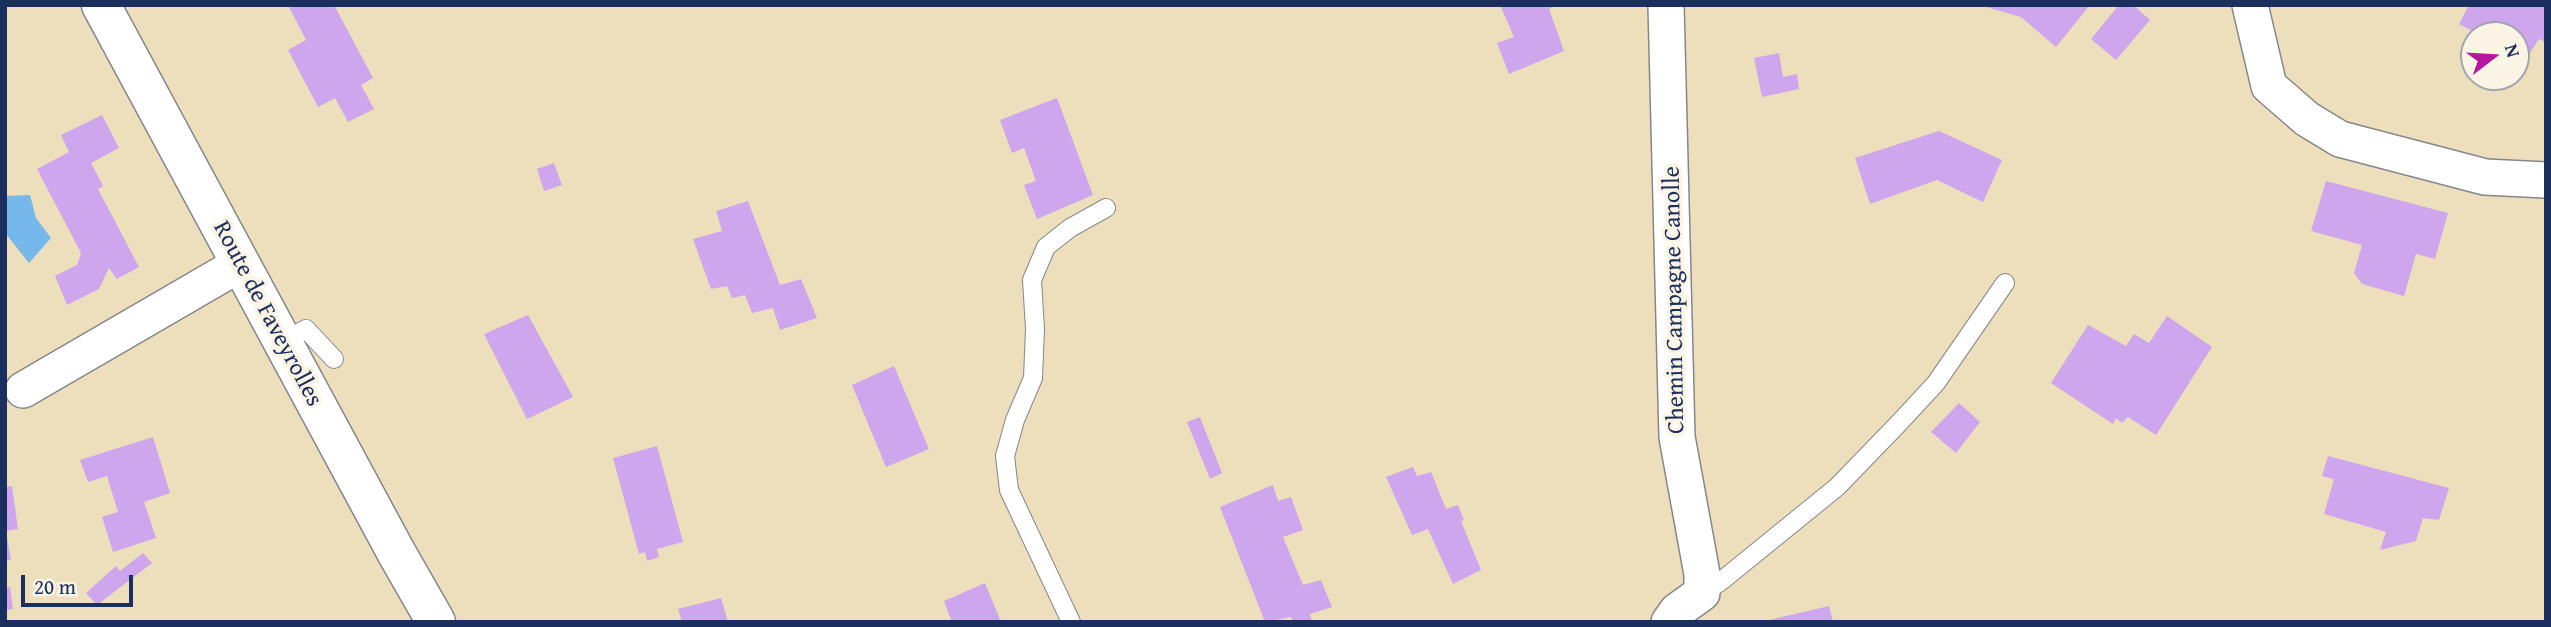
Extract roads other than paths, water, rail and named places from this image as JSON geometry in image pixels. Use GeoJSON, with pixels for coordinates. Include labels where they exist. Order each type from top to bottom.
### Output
{"type":"FeatureCollection","features":[{"type":"Feature","properties":{"kind":"main road","name":"Route de Faveyrolles"},"geometry":{"type":"LineString","coordinates":[[101,5],[436,622]]}},
{"type":"Feature","properties":{"kind":"street","name":"Chemin Campagne Canolle"},"geometry":{"type":"LineString","coordinates":[[1666,5],[1677,437],[1702,574],[1702,593]]}},
{"type":"Feature","properties":{"kind":"street"},"geometry":{"type":"LineString","coordinates":[[2250,5],[2269,86],[2307,119],[2340,139],[2485,177],[2546,180]]}},
{"type":"Feature","properties":{"kind":"street"},"geometry":{"type":"LineString","coordinates":[[23,390],[240,264]]}},
{"type":"Feature","properties":{"kind":"street"},"geometry":{"type":"LineString","coordinates":[[1669,622],[1677,611],[1702,593]]}},
{"type":"Feature","properties":{"kind":"lane"},"geometry":{"type":"LineString","coordinates":[[1071,622],[1009,490],[1005,456],[1015,420],[1033,378],[1035,329],[1031,280],[1046,247],[1070,228],[1106,208]]}},
{"type":"Feature","properties":{"kind":"lane"},"geometry":{"type":"LineString","coordinates":[[1702,593],[1731,574],[1837,487],[1936,383],[2005,283]]}},
{"type":"Feature","properties":{"kind":"lane"},"geometry":{"type":"LineString","coordinates":[[282,342],[306,330],[334,359]]}},
{"type":"Feature","properties":{"kind":"water"},"geometry":{"type":"Polygon","coordinates":[[[30,195],[36,218],[51,238],[29,263],[6,234],[5,196],[30,195]]]}}]}
